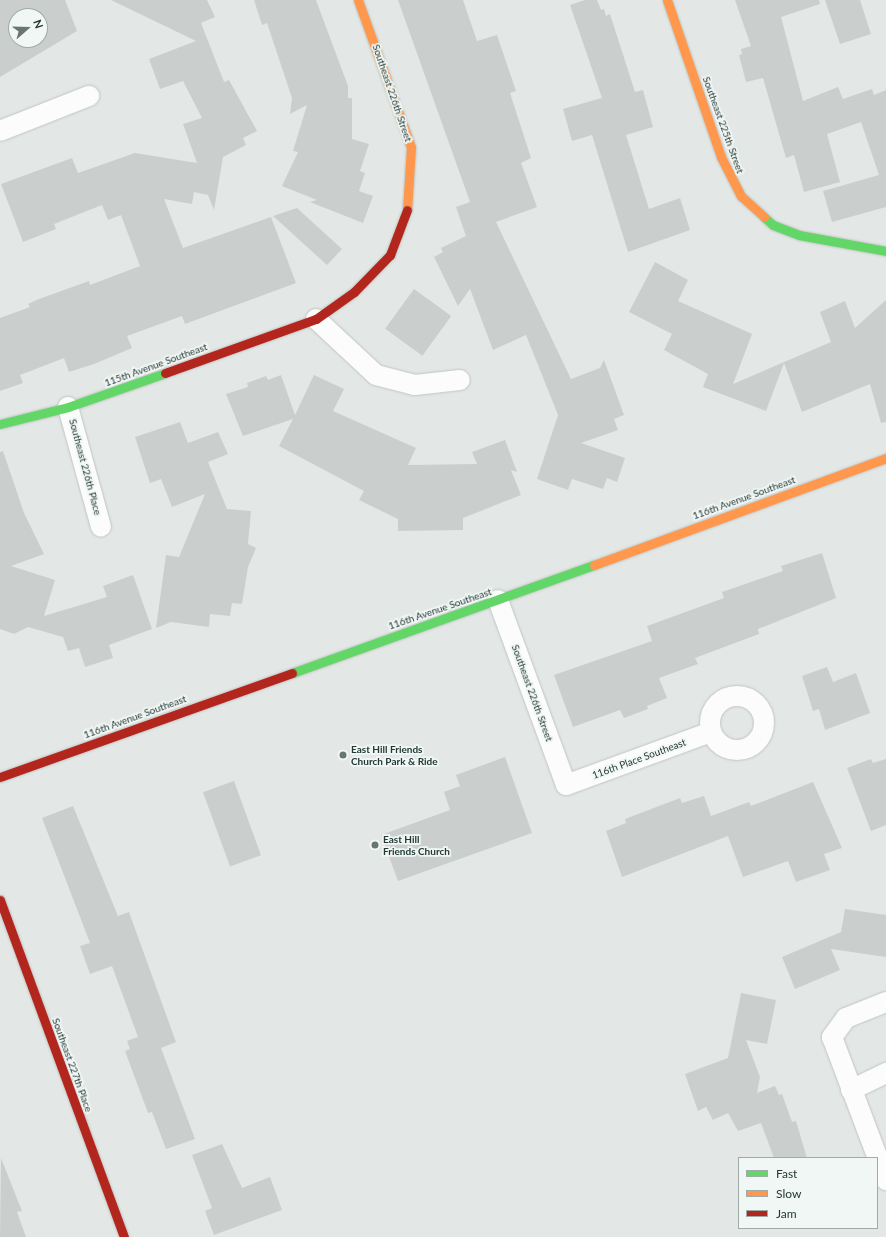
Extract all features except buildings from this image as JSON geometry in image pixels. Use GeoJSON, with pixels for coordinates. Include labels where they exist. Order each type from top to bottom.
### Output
{"type":"FeatureCollection","features":[{"type":"Feature","properties":{"kind":"street","name":"Southeast 226th Street"},"geometry":{"type":"LineString","coordinates":[[316,319],[354,292],[390,255],[410,203],[411,147],[358,0]]}},
{"type":"Feature","properties":{"kind":"street","name":"Southeast 225th Street"},"geometry":{"type":"LineString","coordinates":[[667,0],[722,157],[741,196],[773,225],[799,235],[886,251]]}},
{"type":"Feature","properties":{"kind":"street"},"geometry":{"type":"LineString","coordinates":[[0,131],[89,96]]}},
{"type":"Feature","properties":{"kind":"street"},"geometry":{"type":"LineString","coordinates":[[316,319],[376,375],[415,385],[460,380]]}},
{"type":"Feature","properties":{"kind":"street","name":"115th Avenue Southeast"},"geometry":{"type":"LineString","coordinates":[[0,424],[68,408],[316,319]]}},
{"type":"Feature","properties":{"kind":"street","name":"Southeast 226th Place"},"geometry":{"type":"LineString","coordinates":[[68,408],[101,527]]}},
{"type":"Feature","properties":{"kind":"street","name":"116th Avenue Southeast"},"geometry":{"type":"LineString","coordinates":[[0,777],[498,600],[886,458]]}},
{"type":"Feature","properties":{"kind":"street","name":"Southeast 226th Street"},"geometry":{"type":"LineString","coordinates":[[498,600],[566,786]]}},
{"type":"Feature","properties":{"kind":"street","name":"116th Place Southeast"},"geometry":{"type":"LineString","coordinates":[[566,786],[711,732]]}},
{"type":"Feature","properties":{"kind":"street","name":"Southeast 227th Place"},"geometry":{"type":"LineString","coordinates":[[0,900],[124,1237]]}},
{"type":"Feature","properties":{"kind":"street"},"geometry":{"type":"LineString","coordinates":[[877,1157],[850,1090],[832,1037],[846,1018],[886,1002]]}},
{"type":"Feature","properties":{"kind":"street"},"geometry":{"type":"LineString","coordinates":[[850,1090],[886,1073]]}},
{"type":"Feature","properties":{"kind":"street"},"geometry":{"type":"LineString","coordinates":[[878,1160],[886,1180]]}},
{"type":"Feature","properties":{"kind":"traffic: fast"},"geometry":{"type":"LineString","coordinates":[[764,217],[773,225],[799,235],[886,251]]}},
{"type":"Feature","properties":{"kind":"traffic: fast"},"geometry":{"type":"LineString","coordinates":[[0,424],[68,407],[165,373]]}},
{"type":"Feature","properties":{"kind":"traffic: fast"},"geometry":{"type":"LineString","coordinates":[[292,673],[594,565]]}},
{"type":"Feature","properties":{"kind":"traffic: slow"},"geometry":{"type":"LineString","coordinates":[[358,0],[411,147],[407,210]]}},
{"type":"Feature","properties":{"kind":"traffic: slow"},"geometry":{"type":"LineString","coordinates":[[667,0],[721,157],[741,196],[764,217]]}},
{"type":"Feature","properties":{"kind":"traffic: slow"},"geometry":{"type":"LineString","coordinates":[[594,565],[886,458]]}},
{"type":"Feature","properties":{"kind":"traffic: jam"},"geometry":{"type":"LineString","coordinates":[[165,373],[316,319],[354,292],[390,255],[407,210]]}},
{"type":"Feature","properties":{"kind":"traffic: jam"},"geometry":{"type":"LineString","coordinates":[[0,777],[292,673]]}},
{"type":"Feature","properties":{"kind":"traffic: jam"},"geometry":{"type":"LineString","coordinates":[[0,900],[124,1237]]}},
{"type":"Feature","properties":{"kind":"place","name":"East Hill Friends Church Park & Ride"},"geometry":{"type":"Point","coordinates":[343,755]}},
{"type":"Feature","properties":{"kind":"place","name":"East Hill Friends Church"},"geometry":{"type":"Point","coordinates":[375,845]}}]}
